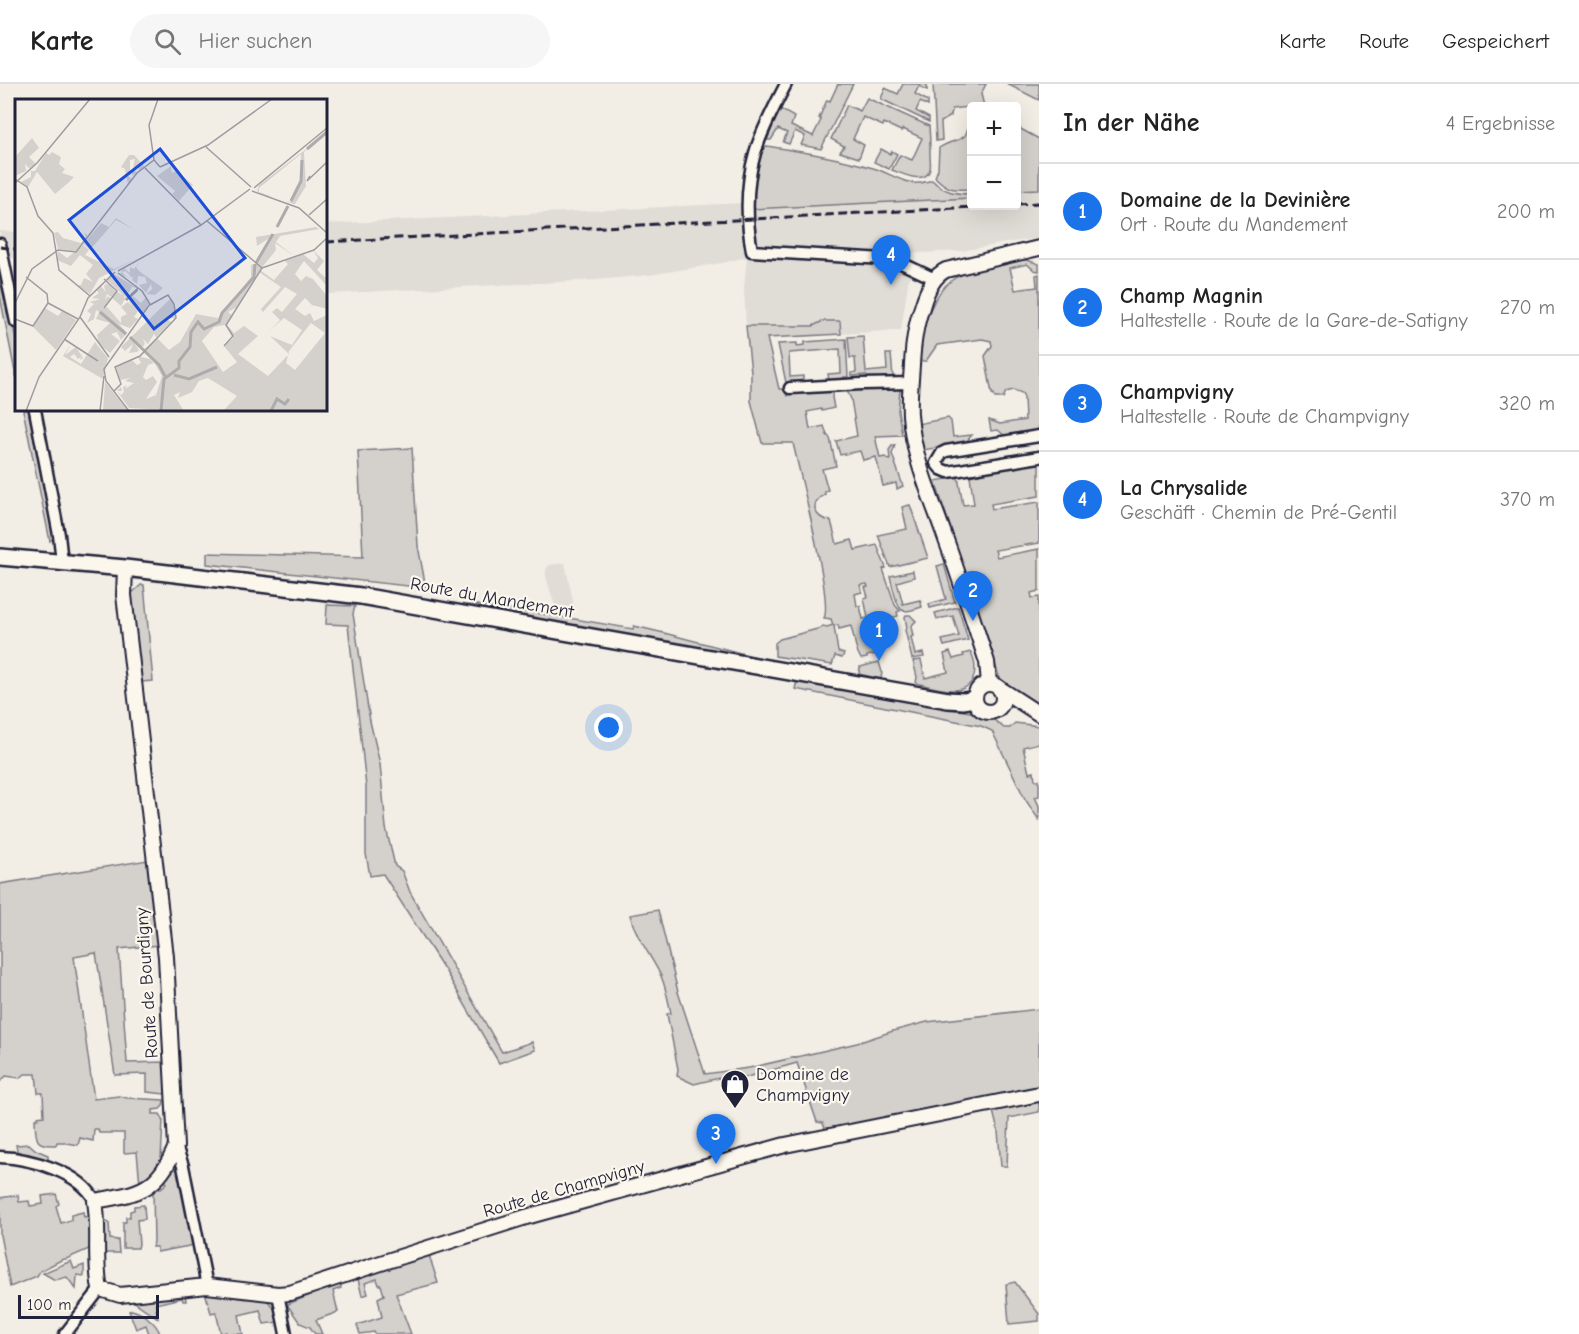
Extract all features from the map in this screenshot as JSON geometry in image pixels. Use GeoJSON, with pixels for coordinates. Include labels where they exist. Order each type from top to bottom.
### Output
{"type":"FeatureCollection","features":[{"type":"Feature","properties":{"kind":"main road","name":"Route du Mandement"},"geometry":{"type":"LineString","coordinates":[[0,557],[125,568],[370,597],[948,700],[974,699]]}},
{"type":"Feature","properties":{"kind":"street"},"geometry":{"type":"LineString","coordinates":[[786,84],[755,153],[747,209],[752,251],[884,259],[899,262],[935,279]]}},
{"type":"Feature","properties":{"kind":"street"},"geometry":{"type":"LineString","coordinates":[[0,244],[15,317]]}},
{"type":"Feature","properties":{"kind":"street"},"geometry":{"type":"LineString","coordinates":[[1039,248],[946,270],[939,274],[926,296],[917,323],[909,400],[920,467],[994,686],[1003,699],[1000,707],[993,711],[984,711],[977,707],[974,699],[976,691],[985,684],[994,686],[1039,715]]}},
{"type":"Feature","properties":{"kind":"street"},"geometry":{"type":"LineString","coordinates":[[790,388],[910,384]]}},
{"type":"Feature","properties":{"kind":"street"},"geometry":{"type":"LineString","coordinates":[[35,411],[62,562]]}},
{"type":"Feature","properties":{"kind":"street"},"geometry":{"type":"LineString","coordinates":[[920,467],[936,463],[942,453],[1039,436]]}},
{"type":"Feature","properties":{"kind":"street"},"geometry":{"type":"LineString","coordinates":[[957,450],[963,460],[962,470]]}},
{"type":"Feature","properties":{"kind":"street"},"geometry":{"type":"LineString","coordinates":[[936,463],[944,471],[962,470],[1039,457]]}},
{"type":"Feature","properties":{"kind":"street","name":"Route de Bourdigny"},"geometry":{"type":"LineString","coordinates":[[125,568],[124,595],[166,957],[176,1146]]}},
{"type":"Feature","properties":{"kind":"street"},"geometry":{"type":"LineString","coordinates":[[1000,707],[1028,715],[1039,715]]}},
{"type":"Feature","properties":{"kind":"street","name":"Route de Champvigny"},"geometry":{"type":"LineString","coordinates":[[100,1288],[125,1295],[207,1286],[278,1294],[297,1292],[526,1217],[785,1145],[1039,1094]]}},
{"type":"Feature","properties":{"kind":"street"},"geometry":{"type":"LineString","coordinates":[[95,1201],[135,1193],[155,1181],[165,1169],[176,1146]]}},
{"type":"Feature","properties":{"kind":"street"},"geometry":{"type":"LineString","coordinates":[[176,1146],[183,1166],[207,1286]]}},
{"type":"Feature","properties":{"kind":"street"},"geometry":{"type":"LineString","coordinates":[[0,1156],[24,1159],[54,1169],[83,1185],[95,1201],[98,1223],[97,1268],[100,1288],[65,1334]]}},
{"type":"Feature","properties":{"kind":"street"},"geometry":{"type":"LineString","coordinates":[[278,1294],[286,1334]]}},
{"type":"Feature","properties":{"kind":"shaded area"},"geometry":{"type":"Polygon","coordinates":[[[838,84],[853,84],[821,149],[801,145],[805,136],[795,131],[789,144],[783,142],[787,133],[778,129],[771,140],[767,140],[780,109],[794,117],[791,126],[813,136],[827,100],[830,101],[838,84]]]}},
{"type":"Feature","properties":{"kind":"shaded area"},"geometry":{"type":"Polygon","coordinates":[[[903,84],[927,84],[927,90],[919,86],[915,94],[928,101],[928,106],[920,102],[916,111],[929,118],[929,122],[881,99],[885,88],[898,94],[903,84]]]}},
{"type":"Feature","properties":{"kind":"shaded area"},"geometry":{"type":"Polygon","coordinates":[[[933,84],[986,84],[981,94],[983,102],[967,102],[967,107],[952,109],[951,116],[941,122],[942,140],[936,141],[933,84]]]}},
{"type":"Feature","properties":{"kind":"shaded area"},"geometry":{"type":"Polygon","coordinates":[[[1007,84],[1039,84],[1039,100],[1007,84]]]}},
{"type":"Feature","properties":{"kind":"shaded area"},"geometry":{"type":"Polygon","coordinates":[[[867,98],[929,126],[930,169],[928,174],[919,178],[892,170],[900,155],[912,160],[922,138],[903,129],[901,131],[884,123],[883,126],[863,117],[853,139],[864,145],[859,158],[840,152],[844,146],[831,139],[847,105],[860,111],[867,98]]]}},
{"type":"Feature","properties":{"kind":"shaded area"},"geometry":{"type":"Polygon","coordinates":[[[1021,129],[1039,139],[1039,189],[1021,190],[1021,129]]]}},
{"type":"Feature","properties":{"kind":"shaded area"},"geometry":{"type":"Polygon","coordinates":[[[967,131],[967,189],[951,188],[935,177],[938,169],[939,148],[965,136],[967,131]]]}},
{"type":"Feature","properties":{"kind":"shaded area"},"geometry":{"type":"Polygon","coordinates":[[[767,146],[860,164],[908,182],[918,183],[932,180],[950,192],[967,194],[967,198],[751,209],[761,149],[767,146]]]}},
{"type":"Feature","properties":{"kind":"shaded area"},"geometry":{"type":"Polygon","coordinates":[[[881,149],[890,154],[892,151],[897,154],[889,169],[874,162],[881,149]]]}},
{"type":"Feature","properties":{"kind":"shaded area"},"geometry":{"type":"Polygon","coordinates":[[[1021,190],[1039,190],[1039,241],[1031,243],[1030,239],[961,251],[900,254],[909,276],[901,330],[841,334],[840,321],[823,321],[814,326],[746,326],[744,288],[747,257],[649,275],[596,280],[327,294],[327,224],[743,203],[743,210],[922,198],[926,193],[967,192],[967,210],[1021,210],[1021,190]]]}},
{"type":"Feature","properties":{"kind":"shaded area"},"geometry":{"type":"Polygon","coordinates":[[[0,231],[15,232],[15,259],[0,256],[0,231]]]}},
{"type":"Feature","properties":{"kind":"shaded area"},"geometry":{"type":"Polygon","coordinates":[[[1020,260],[1039,264],[1039,271],[1027,264],[1010,268],[1015,290],[1037,287],[1036,275],[1039,274],[1039,431],[1005,436],[998,430],[991,431],[989,420],[1000,424],[1025,420],[1024,397],[1022,393],[1013,390],[1006,392],[1003,398],[995,398],[992,394],[985,356],[992,346],[991,341],[982,339],[937,345],[926,361],[917,361],[921,339],[932,305],[944,287],[966,273],[1020,260]]]}},
{"type":"Feature","properties":{"kind":"shaded area"},"geometry":{"type":"Polygon","coordinates":[[[0,283],[4,284],[15,335],[15,372],[0,296],[0,283]]]}},
{"type":"Feature","properties":{"kind":"shaded area"},"geometry":{"type":"Polygon","coordinates":[[[823,321],[840,321],[841,334],[767,338],[779,389],[787,389],[787,396],[793,390],[834,391],[832,397],[834,408],[807,412],[810,429],[824,426],[830,438],[836,466],[822,469],[828,490],[817,502],[815,510],[820,517],[831,521],[837,544],[852,540],[855,550],[877,545],[886,568],[883,569],[895,605],[900,611],[897,612],[898,616],[868,624],[877,654],[867,656],[867,658],[861,659],[857,651],[851,626],[839,629],[838,625],[834,626],[838,652],[844,654],[842,658],[835,656],[832,665],[775,656],[775,643],[780,639],[833,625],[831,619],[824,618],[824,587],[820,562],[793,443],[762,443],[751,401],[751,372],[746,326],[813,326],[823,321]],[[867,584],[860,585],[862,592],[855,594],[863,619],[868,618],[864,598],[868,597],[865,587],[868,587],[867,584]]]}},
{"type":"Feature","properties":{"kind":"shaded area"},"geometry":{"type":"Polygon","coordinates":[[[863,336],[866,372],[887,370],[886,354],[891,354],[893,377],[866,379],[866,375],[851,376],[851,373],[856,372],[855,358],[850,358],[848,337],[863,336]]]}},
{"type":"Feature","properties":{"kind":"shaded area"},"geometry":{"type":"Polygon","coordinates":[[[846,339],[848,377],[844,377],[844,381],[829,381],[828,374],[841,373],[840,349],[789,353],[790,377],[803,376],[803,383],[786,383],[778,344],[797,343],[797,346],[805,345],[805,342],[846,339]]]}},
{"type":"Feature","properties":{"kind":"shaded area"},"geometry":{"type":"Polygon","coordinates":[[[850,388],[900,389],[898,411],[902,435],[875,436],[880,458],[885,457],[890,460],[889,450],[895,445],[892,454],[903,486],[897,489],[896,483],[883,486],[876,457],[863,460],[860,451],[840,455],[836,441],[857,436],[851,399],[847,391],[850,388]]]}},
{"type":"Feature","properties":{"kind":"shaded area"},"geometry":{"type":"Polygon","coordinates":[[[23,411],[31,411],[56,536],[50,541],[23,411]]]}},
{"type":"Feature","properties":{"kind":"shaded area"},"geometry":{"type":"Polygon","coordinates":[[[948,418],[951,421],[953,437],[972,435],[965,443],[923,450],[917,424],[948,418]]]}},
{"type":"Feature","properties":{"kind":"shaded area"},"geometry":{"type":"Polygon","coordinates":[[[412,448],[418,546],[426,588],[207,564],[207,553],[363,557],[358,451],[412,448]]]}},
{"type":"Feature","properties":{"kind":"shaded area"},"geometry":{"type":"Polygon","coordinates":[[[1039,463],[1039,496],[991,504],[992,509],[1039,502],[1039,543],[995,550],[997,557],[1039,549],[1039,591],[1031,593],[1032,598],[1039,597],[1039,704],[1011,690],[999,676],[935,481],[958,477],[963,505],[974,504],[970,476],[1001,468],[1015,468],[1015,466],[1039,463]]]}},
{"type":"Feature","properties":{"kind":"shaded area"},"geometry":{"type":"Polygon","coordinates":[[[910,505],[928,558],[890,567],[878,535],[907,529],[902,507],[910,505]]]}},
{"type":"Feature","properties":{"kind":"shaded area"},"geometry":{"type":"Polygon","coordinates":[[[565,563],[575,611],[555,606],[546,577],[549,565],[565,563]]]}},
{"type":"Feature","properties":{"kind":"shaded area"},"geometry":{"type":"Polygon","coordinates":[[[944,564],[955,602],[930,608],[929,604],[946,599],[937,566],[944,564]]]}},
{"type":"Feature","properties":{"kind":"shaded area"},"geometry":{"type":"Polygon","coordinates":[[[913,571],[914,577],[897,582],[903,604],[920,600],[922,607],[904,611],[900,608],[894,595],[890,576],[913,571]]]}},
{"type":"Feature","properties":{"kind":"shaded area"},"geometry":{"type":"Polygon","coordinates":[[[144,585],[153,681],[141,682],[131,602],[132,593],[144,585]]]}},
{"type":"Feature","properties":{"kind":"shaded area"},"geometry":{"type":"Polygon","coordinates":[[[469,604],[633,629],[634,626],[756,657],[755,659],[469,607],[469,604]]]}},
{"type":"Feature","properties":{"kind":"shaded area"},"geometry":{"type":"Polygon","coordinates":[[[327,605],[355,606],[353,614],[370,721],[380,764],[386,828],[395,866],[402,871],[410,892],[502,1052],[532,1042],[535,1050],[499,1063],[446,972],[383,874],[370,876],[366,854],[366,787],[348,625],[326,624],[327,605]]]}},
{"type":"Feature","properties":{"kind":"shaded area"},"geometry":{"type":"Polygon","coordinates":[[[958,607],[968,640],[944,646],[942,640],[959,636],[953,616],[937,619],[935,613],[958,607]]]}},
{"type":"Feature","properties":{"kind":"shaded area"},"geometry":{"type":"Polygon","coordinates":[[[906,615],[910,615],[916,621],[911,626],[915,655],[923,653],[924,657],[912,659],[905,630],[907,628],[906,615]]]}},
{"type":"Feature","properties":{"kind":"shaded area"},"geometry":{"type":"Polygon","coordinates":[[[950,652],[953,659],[971,652],[975,670],[972,681],[968,685],[951,690],[916,683],[917,677],[913,661],[921,660],[925,678],[948,672],[944,654],[950,652]]]}},
{"type":"Feature","properties":{"kind":"shaded area"},"geometry":{"type":"Polygon","coordinates":[[[879,662],[882,672],[881,679],[859,674],[860,667],[879,662]]]}},
{"type":"Feature","properties":{"kind":"shaded area"},"geometry":{"type":"Polygon","coordinates":[[[797,681],[976,713],[994,720],[1004,728],[1010,728],[1015,723],[1039,726],[1039,743],[1023,747],[1029,773],[1034,772],[1035,780],[1039,780],[1039,796],[1035,797],[1039,806],[1039,820],[1025,799],[992,731],[981,726],[795,689],[797,681]]]}},
{"type":"Feature","properties":{"kind":"shaded area"},"geometry":{"type":"Polygon","coordinates":[[[148,860],[159,945],[119,949],[127,1063],[165,1062],[165,1094],[147,1092],[147,1074],[115,1075],[96,953],[74,957],[94,1099],[119,1096],[164,1100],[160,1109],[153,1110],[153,1114],[160,1114],[163,1119],[161,1160],[153,1174],[140,1184],[137,1152],[124,1153],[124,1133],[99,1133],[98,1129],[94,1129],[93,1141],[80,1138],[78,1145],[65,1142],[57,1142],[56,1145],[44,1144],[38,1140],[36,1132],[35,1119],[44,1116],[43,1093],[38,1093],[36,1074],[25,1074],[20,1078],[6,1076],[0,1082],[0,884],[148,860]]]}},
{"type":"Feature","properties":{"kind":"shaded area"},"geometry":{"type":"Polygon","coordinates":[[[658,910],[678,992],[705,1074],[749,1068],[857,1043],[927,1022],[1039,1009],[1039,1089],[826,1132],[823,1123],[817,1122],[797,1063],[722,1084],[719,1078],[694,1084],[677,1076],[678,1069],[667,1014],[671,1013],[664,985],[630,915],[658,910]]]}},
{"type":"Feature","properties":{"kind":"shaded area"},"geometry":{"type":"Polygon","coordinates":[[[1039,1100],[1039,1112],[1009,1118],[1007,1166],[1001,1166],[998,1131],[993,1111],[1039,1100]]]}},
{"type":"Feature","properties":{"kind":"shaded area"},"geometry":{"type":"Polygon","coordinates":[[[29,1144],[48,1155],[48,1162],[16,1151],[16,1145],[29,1144]]]}},
{"type":"Feature","properties":{"kind":"shaded area"},"geometry":{"type":"Polygon","coordinates":[[[175,1169],[179,1171],[193,1241],[189,1246],[157,1252],[157,1247],[152,1247],[154,1242],[153,1190],[158,1187],[160,1189],[167,1183],[164,1180],[175,1169]]]}},
{"type":"Feature","properties":{"kind":"shaded area"},"geometry":{"type":"Polygon","coordinates":[[[56,1194],[59,1204],[56,1206],[61,1223],[71,1220],[71,1215],[83,1212],[84,1217],[91,1216],[91,1246],[89,1249],[40,1271],[37,1276],[10,1287],[0,1235],[0,1198],[18,1195],[19,1202],[29,1201],[30,1206],[43,1204],[42,1196],[56,1194]]]}},
{"type":"Feature","properties":{"kind":"shaded area"},"geometry":{"type":"Polygon","coordinates":[[[144,1205],[145,1219],[137,1220],[138,1248],[123,1248],[123,1222],[126,1222],[126,1217],[130,1217],[130,1211],[134,1210],[134,1206],[144,1205]]]}},
{"type":"Feature","properties":{"kind":"shaded area"},"geometry":{"type":"Polygon","coordinates":[[[106,1221],[109,1223],[110,1239],[118,1240],[119,1253],[105,1253],[106,1221]]]}},
{"type":"Feature","properties":{"kind":"shaded area"},"geometry":{"type":"Polygon","coordinates":[[[429,1255],[438,1283],[396,1294],[411,1334],[375,1334],[374,1332],[360,1334],[357,1325],[382,1317],[378,1298],[384,1295],[377,1279],[365,1283],[368,1294],[362,1296],[359,1276],[400,1261],[403,1263],[429,1255]]]}},
{"type":"Feature","properties":{"kind":"shaded area"},"geometry":{"type":"Polygon","coordinates":[[[71,1261],[74,1269],[84,1265],[84,1276],[77,1275],[76,1289],[67,1277],[55,1280],[43,1273],[71,1261]]]}},
{"type":"Feature","properties":{"kind":"shaded area"},"geometry":{"type":"Polygon","coordinates":[[[1015,1282],[1039,1314],[1039,1321],[1009,1324],[1006,1284],[1015,1282]]]}},
{"type":"Feature","properties":{"kind":"shaded area"},"geometry":{"type":"Polygon","coordinates":[[[340,1283],[341,1288],[333,1291],[338,1312],[316,1320],[322,1334],[315,1334],[310,1327],[300,1323],[288,1306],[288,1304],[340,1283]]]}},
{"type":"Feature","properties":{"kind":"shaded area"},"geometry":{"type":"Polygon","coordinates":[[[205,1292],[266,1299],[275,1309],[278,1322],[264,1324],[260,1310],[239,1315],[243,1334],[227,1334],[226,1332],[221,1334],[216,1312],[211,1313],[205,1292]]]}},
{"type":"Feature","properties":{"kind":"shaded area"},"geometry":{"type":"Polygon","coordinates":[[[185,1294],[186,1301],[182,1298],[155,1304],[158,1318],[135,1300],[136,1299],[185,1294]]]}},
{"type":"Feature","properties":{"kind":"shaded area"},"geometry":{"type":"Polygon","coordinates":[[[132,1310],[149,1319],[160,1334],[149,1334],[146,1325],[136,1329],[129,1311],[132,1310]]]}},
{"type":"Feature","properties":{"kind":"railway"},"geometry":{"type":"LineString","coordinates":[[1021,204],[1039,203]]}},
{"type":"Feature","properties":{"kind":"railway"},"geometry":{"type":"LineString","coordinates":[[327,242],[967,207]]}},
{"type":"Feature","properties":{"kind":"railway"},"geometry":{"type":"LineString","coordinates":[[0,247],[15,249]]}},
{"type":"Feature","properties":{"kind":"place","name":"La Chrysalide"},"geometry":{"type":"Point","coordinates":[891,285]}},
{"type":"Feature","properties":{"kind":"place","name":"Champ Magnin"},"geometry":{"type":"Point","coordinates":[973,621]}},
{"type":"Feature","properties":{"kind":"place","name":"Domaine de la Devinière"},"geometry":{"type":"Point","coordinates":[879,661]}},
{"type":"Feature","properties":{"kind":"place","name":"Domaine de Champvigny"},"geometry":{"type":"Point","coordinates":[735,1110]}},
{"type":"Feature","properties":{"kind":"place","name":"Champvigny"},"geometry":{"type":"Point","coordinates":[716,1164]}}]}
